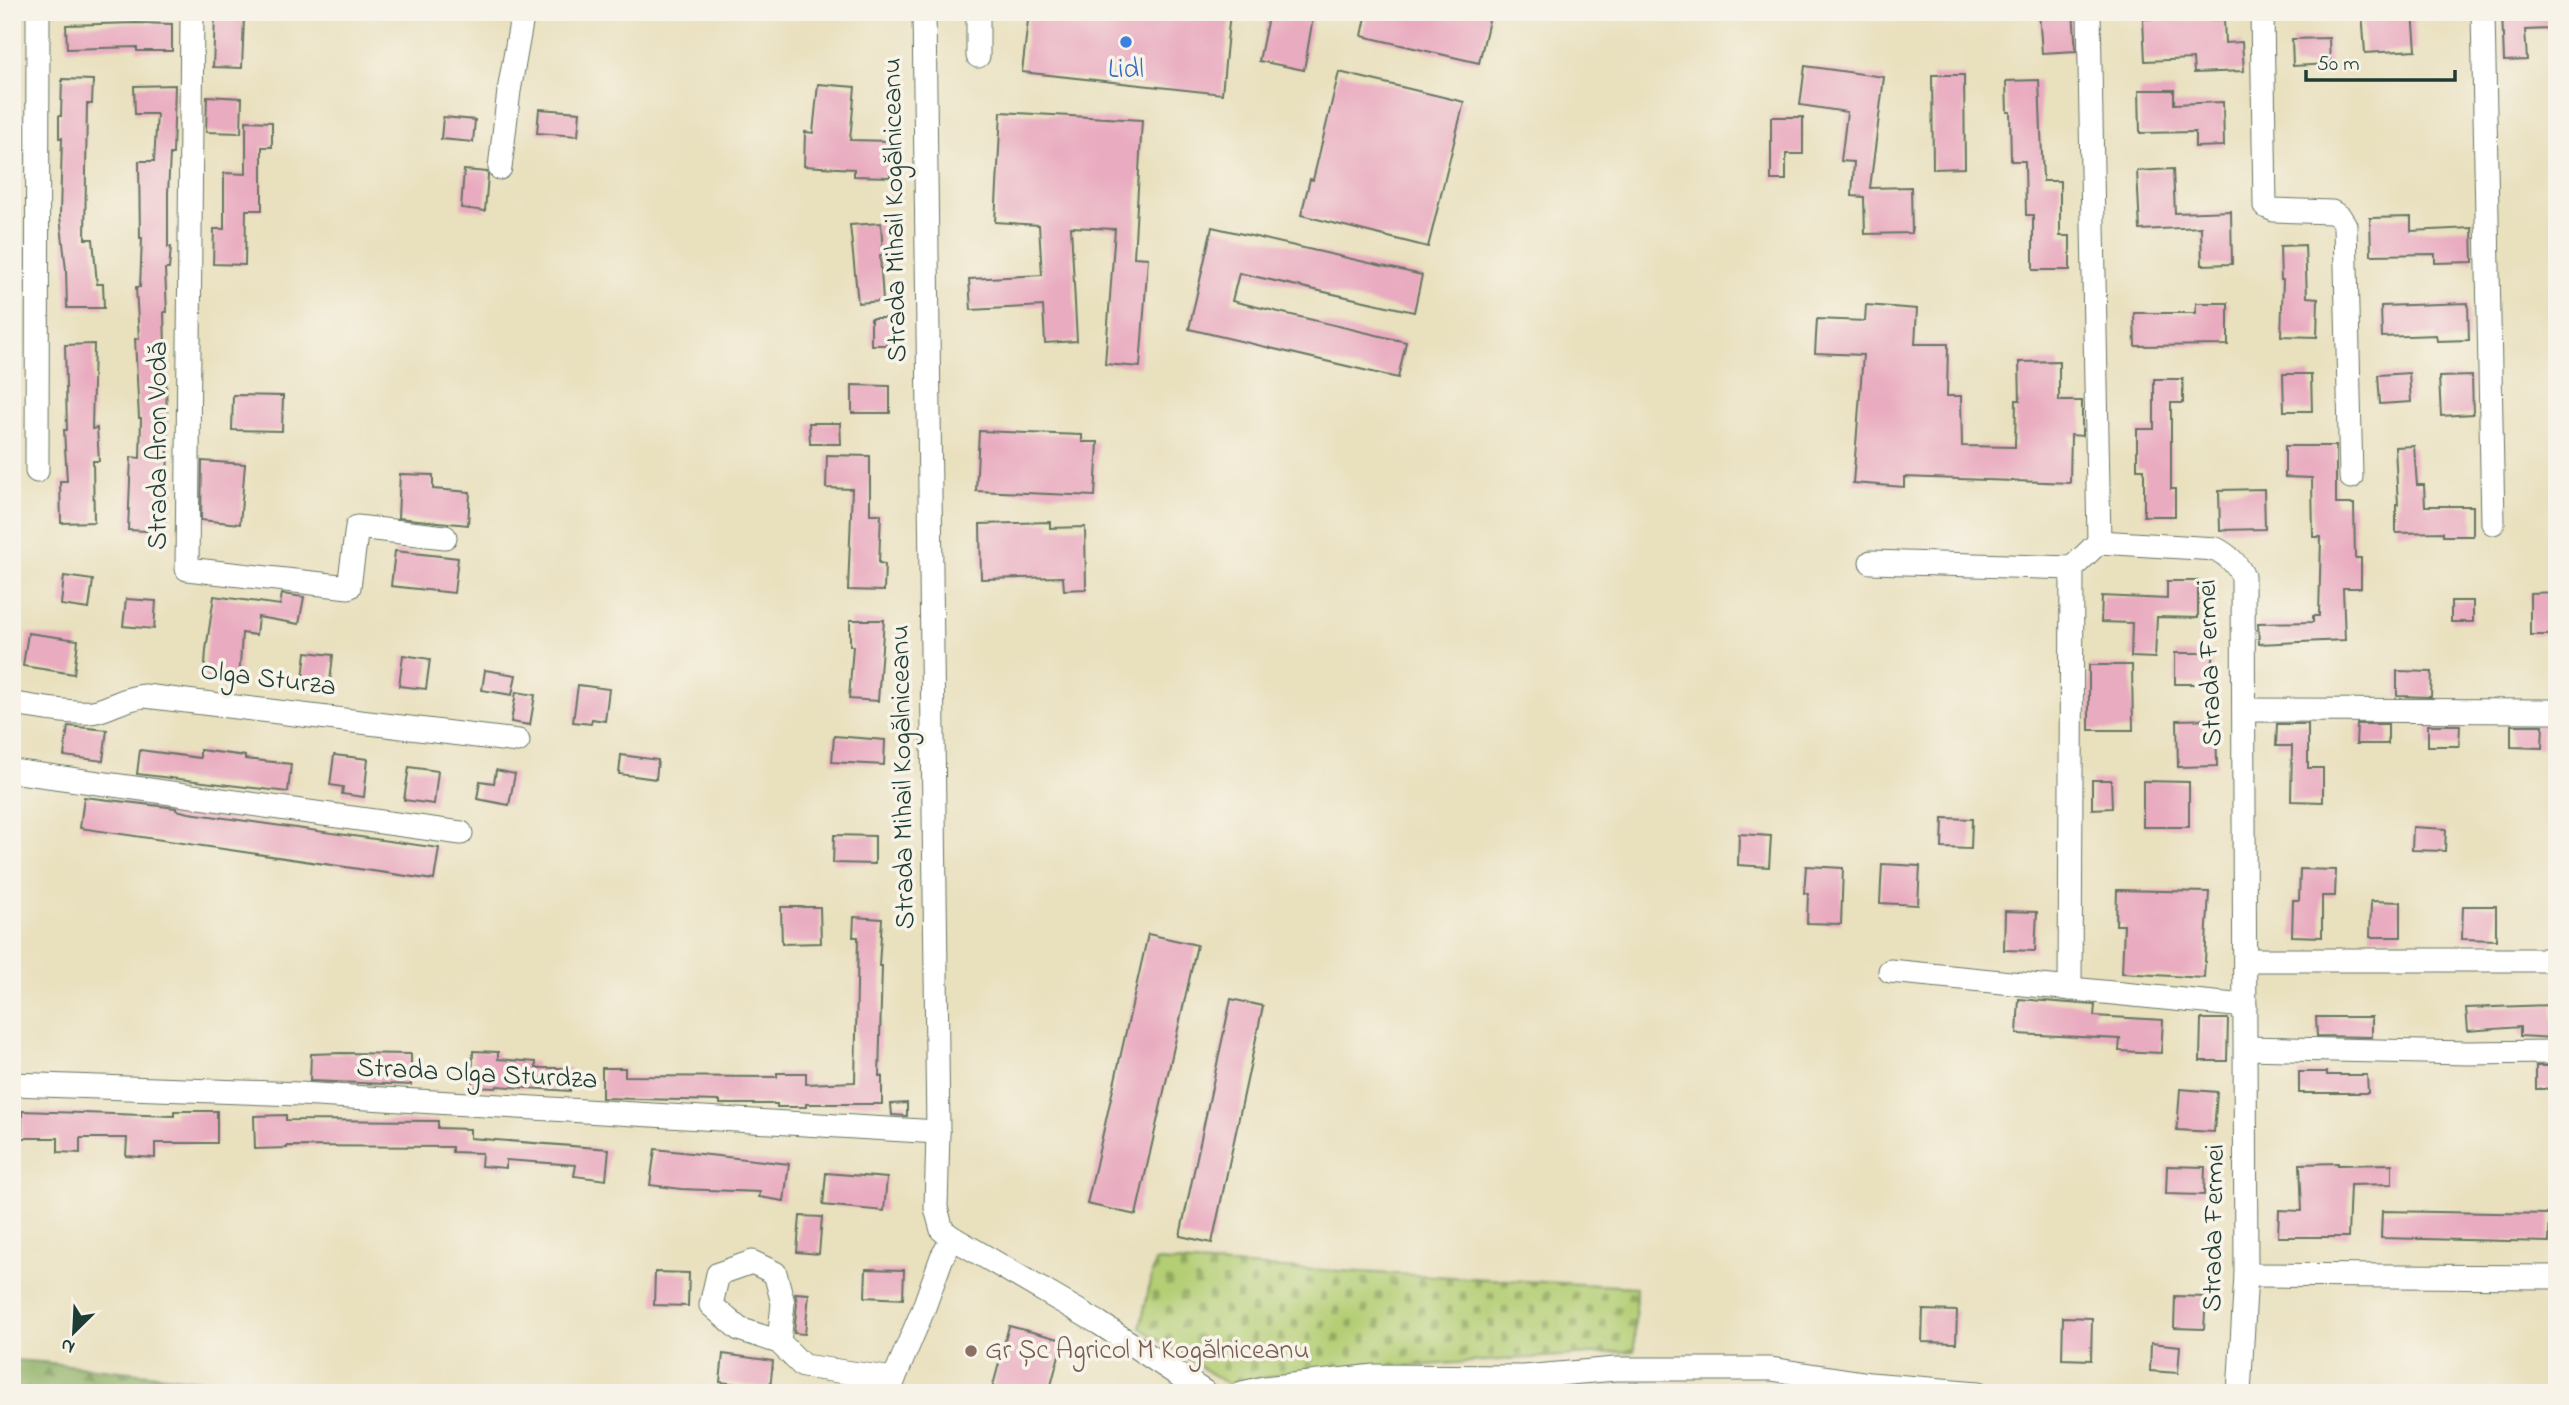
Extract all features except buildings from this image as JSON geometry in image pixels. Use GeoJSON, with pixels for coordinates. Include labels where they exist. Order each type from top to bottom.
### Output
{"type":"FeatureCollection","features":[{"type":"Feature","properties":{"kind":"street"},"geometry":{"type":"LineString","coordinates":[[37,471],[38,12]]}},
{"type":"Feature","properties":{"kind":"street","name":"Strada Aron Vodă"},"geometry":{"type":"LineString","coordinates":[[192,12],[187,569],[349,587],[357,527],[445,537]]}},
{"type":"Feature","properties":{"kind":"street"},"geometry":{"type":"LineString","coordinates":[[500,168],[509,91],[523,12]]}},
{"type":"Feature","properties":{"kind":"street","name":"Strada Mihail Kogălniceanu"},"geometry":{"type":"LineString","coordinates":[[924,12],[938,1132],[936,1208],[942,1230],[953,1238],[1099,1323],[1206,1393]]}},
{"type":"Feature","properties":{"kind":"street"},"geometry":{"type":"LineString","coordinates":[[978,12],[978,56]]}},
{"type":"Feature","properties":{"kind":"street"},"geometry":{"type":"LineString","coordinates":[[1871,562],[2072,568],[2099,542],[2090,12]]}},
{"type":"Feature","properties":{"kind":"street"},"geometry":{"type":"LineString","coordinates":[[2262,12],[2265,206],[2274,210],[2332,212],[2340,217],[2345,225],[2351,477]]}},
{"type":"Feature","properties":{"kind":"street"},"geometry":{"type":"LineString","coordinates":[[2483,12],[2493,523]]}},
{"type":"Feature","properties":{"kind":"street","name":"Strada Fermei"},"geometry":{"type":"LineString","coordinates":[[2099,542],[2216,549],[2228,555],[2244,576],[2246,1275],[2239,1393]]}},
{"type":"Feature","properties":{"kind":"street"},"geometry":{"type":"LineString","coordinates":[[2070,989],[2072,568]]}},
{"type":"Feature","properties":{"kind":"street","name":"Olga Sturza"},"geometry":{"type":"LineString","coordinates":[[12,704],[85,712],[97,711],[128,697],[145,696],[518,741]]}},
{"type":"Feature","properties":{"kind":"street"},"geometry":{"type":"LineString","coordinates":[[2244,710],[2557,711]]}},
{"type":"Feature","properties":{"kind":"street"},"geometry":{"type":"LineString","coordinates":[[12,771],[461,833]]}},
{"type":"Feature","properties":{"kind":"street"},"geometry":{"type":"LineString","coordinates":[[2245,960],[2557,960]]}},
{"type":"Feature","properties":{"kind":"street"},"geometry":{"type":"LineString","coordinates":[[1890,971],[2245,1006]]}},
{"type":"Feature","properties":{"kind":"street"},"geometry":{"type":"LineString","coordinates":[[2246,1048],[2468,1053],[2557,1052]]}},
{"type":"Feature","properties":{"kind":"street","name":"Strada Olga Sturdza"},"geometry":{"type":"LineString","coordinates":[[12,1083],[300,1094],[938,1132]]}},
{"type":"Feature","properties":{"kind":"street"},"geometry":{"type":"LineString","coordinates":[[779,1342],[803,1366],[891,1386],[942,1257],[953,1238]]}},
{"type":"Feature","properties":{"kind":"street"},"geometry":{"type":"LineString","coordinates":[[2246,1275],[2557,1277]]}},
{"type":"Feature","properties":{"kind":"street"},"geometry":{"type":"LineString","coordinates":[[1242,1393],[1264,1388],[1374,1376],[1524,1377],[1615,1369],[1771,1369],[1870,1384],[1978,1393]]}},
{"type":"Feature","properties":{"kind":"green space"},"geometry":{"type":"Polygon","coordinates":[[[1155,1261],[1636,1287],[1634,1351],[1279,1375],[1227,1384],[1140,1328],[1155,1261]]]}},
{"type":"Feature","properties":{"kind":"green space"},"geometry":{"type":"Polygon","coordinates":[[[12,1360],[41,1362],[316,1393],[12,1393],[12,1360]]]}},
{"type":"Feature","properties":{"kind":"place","name":"Lidl"},"geometry":{"type":"Point","coordinates":[1126,42]}},
{"type":"Feature","properties":{"kind":"place","name":"Gr Șc Agricol M Kogălniceanu"},"geometry":{"type":"Point","coordinates":[971,1351]}}]}
